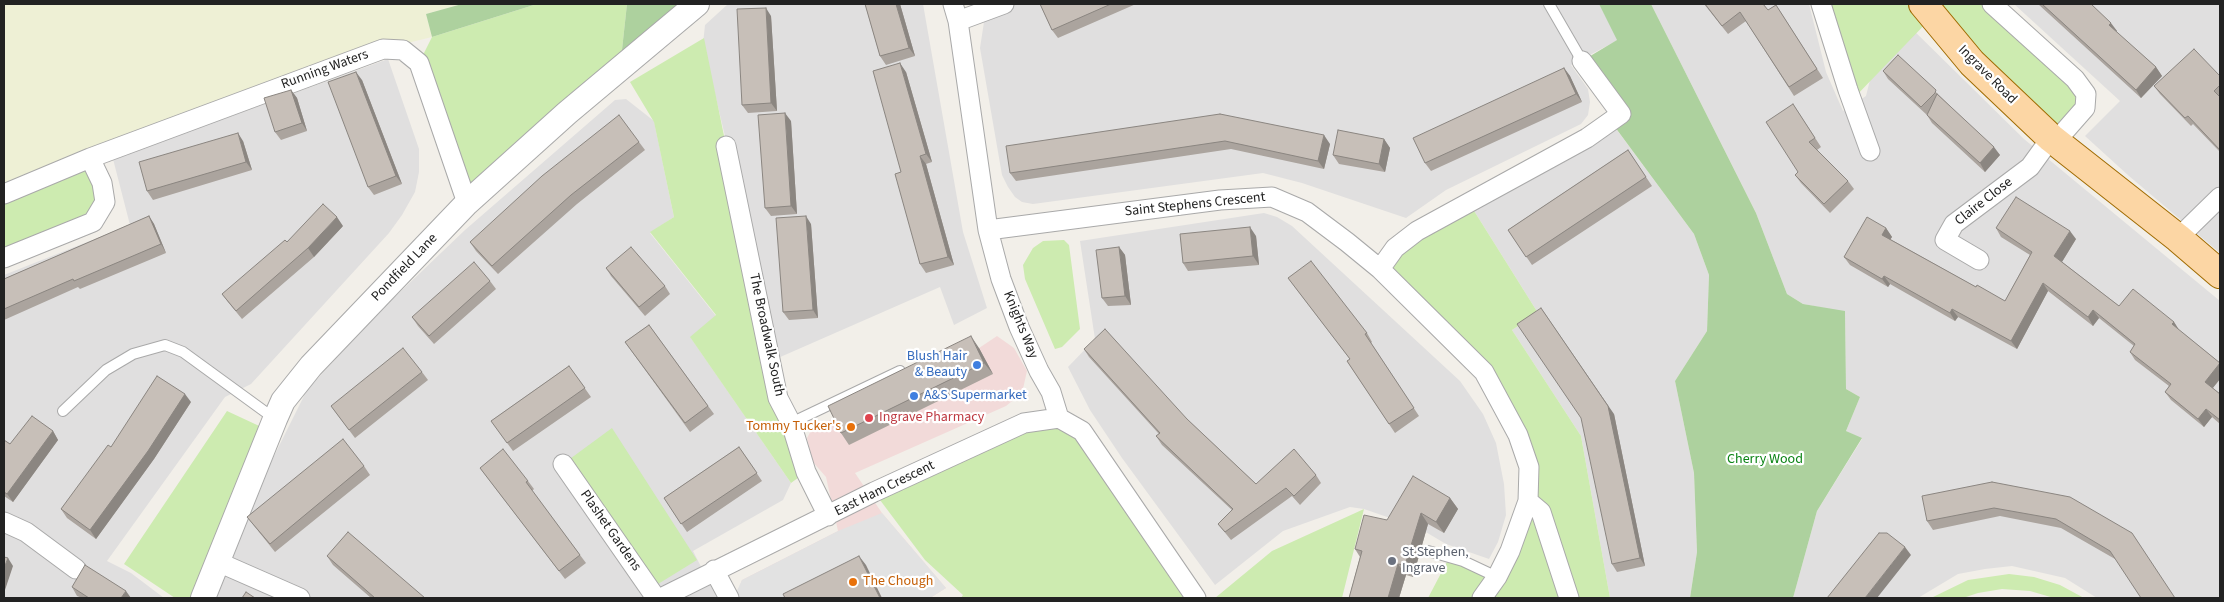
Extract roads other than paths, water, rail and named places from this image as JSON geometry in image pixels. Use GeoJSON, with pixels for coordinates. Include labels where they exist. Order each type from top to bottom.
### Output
{"type":"FeatureCollection","features":[{"type":"Feature","properties":{"kind":"main road","name":"Ingrave Road"},"geometry":{"type":"LineString","coordinates":[[1924,4],[1972,63],[2054,140],[2178,238],[2220,274]]}},
{"type":"Feature","properties":{"kind":"street","name":"Pondfield Lane"},"geometry":{"type":"LineString","coordinates":[[203,598],[283,401],[311,366],[467,203],[567,113],[697,4]]}},
{"type":"Feature","properties":{"kind":"street"},"geometry":{"type":"LineString","coordinates":[[955,12],[1004,4]]}},
{"type":"Feature","properties":{"kind":"street"},"geometry":{"type":"LineString","coordinates":[[1821,4],[1848,90],[1870,151]]}},
{"type":"Feature","properties":{"kind":"street"},"geometry":{"type":"LineString","coordinates":[[1992,4],[2075,79],[2086,94],[2085,108],[2054,140]]}},
{"type":"Feature","properties":{"kind":"street","name":"Knights Way"},"geometry":{"type":"LineString","coordinates":[[955,12],[988,230],[1016,319],[1039,371],[1051,392],[1059,418]]}},
{"type":"Feature","properties":{"kind":"street","name":"Running Waters"},"geometry":{"type":"LineString","coordinates":[[4,194],[90,158],[383,50],[417,50],[419,62],[467,203]]}},
{"type":"Feature","properties":{"kind":"street"},"geometry":{"type":"LineString","coordinates":[[1380,269],[1395,248],[1417,231],[1587,138],[1622,114],[1582,61]]}},
{"type":"Feature","properties":{"kind":"street","name":"Claire Close"},"geometry":{"type":"LineString","coordinates":[[1979,260],[1946,240],[1954,224],[2030,167],[2054,140]]}},
{"type":"Feature","properties":{"kind":"street","name":"The Broadwalk South"},"geometry":{"type":"LineString","coordinates":[[726,146],[778,398],[791,424],[806,472],[828,516]]}},
{"type":"Feature","properties":{"kind":"street"},"geometry":{"type":"LineString","coordinates":[[4,258],[93,222],[105,202],[102,183],[90,158]]}},
{"type":"Feature","properties":{"kind":"street","name":"Saint Stephens Crescent"},"geometry":{"type":"LineString","coordinates":[[988,230],[1220,200],[1272,197],[1307,212],[1380,269],[1484,372],[1518,435],[1529,467],[1528,501],[1511,548],[1497,577],[1482,598]]}},
{"type":"Feature","properties":{"kind":"street"},"geometry":{"type":"LineString","coordinates":[[2178,238],[2220,197]]}},
{"type":"Feature","properties":{"kind":"street"},"geometry":{"type":"LineString","coordinates":[[1059,418],[1082,430],[1196,598]]}},
{"type":"Feature","properties":{"kind":"street","name":"East Ham Crescent"},"geometry":{"type":"LineString","coordinates":[[661,598],[874,492],[1024,423],[1059,418]]}},
{"type":"Feature","properties":{"kind":"street","name":"Plashet Gardens"},"geometry":{"type":"LineString","coordinates":[[563,464],[656,598]]}},
{"type":"Feature","properties":{"kind":"street"},"geometry":{"type":"LineString","coordinates":[[1528,501],[1541,512],[1569,598]]}},
{"type":"Feature","properties":{"kind":"street"},"geometry":{"type":"LineString","coordinates":[[4,522],[26,532],[76,569]]}},
{"type":"Feature","properties":{"kind":"street"},"geometry":{"type":"LineString","coordinates":[[218,562],[300,598]]}},
{"type":"Feature","properties":{"kind":"street"},"geometry":{"type":"LineString","coordinates":[[714,570],[729,598]]}},
{"type":"Feature","properties":{"kind":"lane"},"geometry":{"type":"LineString","coordinates":[[1549,4],[1582,61]]}},
{"type":"Feature","properties":{"kind":"lane"},"geometry":{"type":"LineString","coordinates":[[63,411],[106,370],[133,354],[165,345],[183,352],[275,420]]}},
{"type":"Feature","properties":{"kind":"lane"},"geometry":{"type":"LineString","coordinates":[[791,424],[914,364]]}},
{"type":"Feature","properties":{"kind":"lane"},"geometry":{"type":"LineString","coordinates":[[1428,551],[1463,562],[1497,577]]}},
{"type":"Feature","properties":{"kind":"place","name":"Blush Hair & Beauty"},"geometry":{"type":"Point","coordinates":[977,365]}},
{"type":"Feature","properties":{"kind":"place","name":"A&S Supermarket"},"geometry":{"type":"Point","coordinates":[914,396]}},
{"type":"Feature","properties":{"kind":"place","name":"Ingrave Pharmacy"},"geometry":{"type":"Point","coordinates":[869,418]}},
{"type":"Feature","properties":{"kind":"place","name":"Tommy Tucker's"},"geometry":{"type":"Point","coordinates":[851,427]}},
{"type":"Feature","properties":{"kind":"place","name":"St Stephen, Ingrave"},"geometry":{"type":"Point","coordinates":[1392,561]}},
{"type":"Feature","properties":{"kind":"place","name":"The Chough"},"geometry":{"type":"Point","coordinates":[853,582]}},
{"type":"Feature","properties":{"kind":"park label","name":"Cherry Wood"},"geometry":{"type":"Point","coordinates":[1765,460]}}]}
